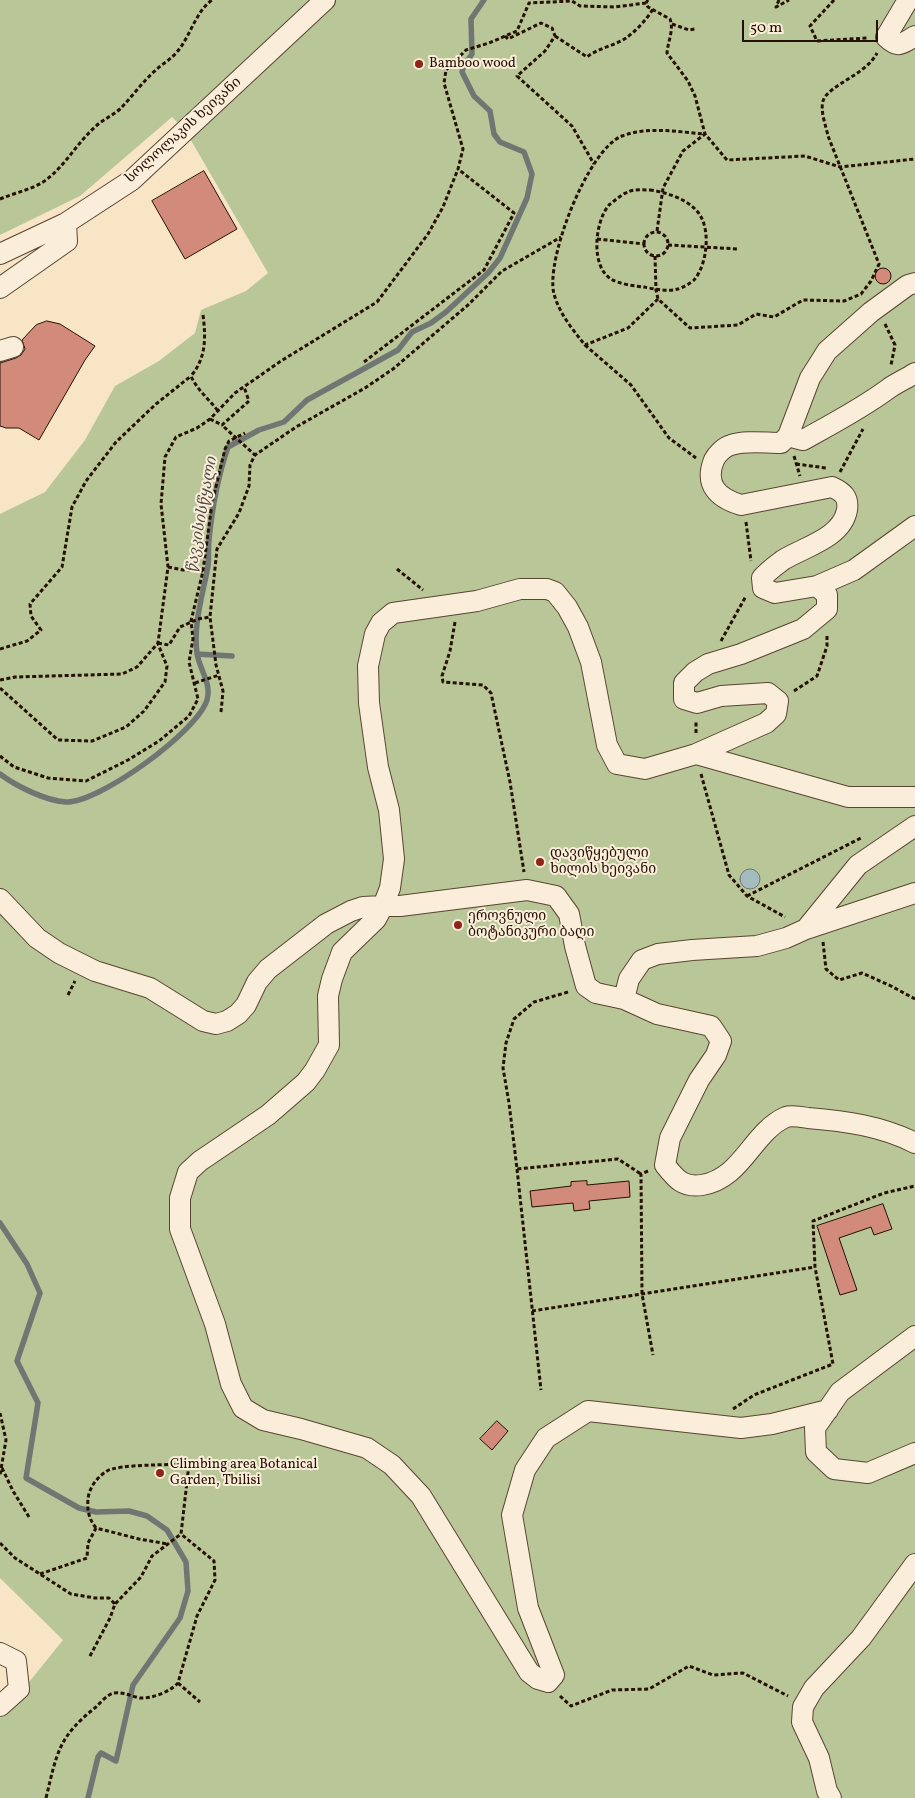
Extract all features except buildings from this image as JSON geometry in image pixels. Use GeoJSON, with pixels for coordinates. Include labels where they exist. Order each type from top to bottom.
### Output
{"type":"FeatureCollection","features":[{"type":"Feature","properties":{"kind":"street","name":"სოლოლაკის ხეივანი"},"geometry":{"type":"LineString","coordinates":[[0,254],[66,223],[132,180],[325,0]]}},
{"type":"Feature","properties":{"kind":"street"},"geometry":{"type":"LineString","coordinates":[[908,0],[886,37],[892,44],[900,44],[915,36]]}},
{"type":"Feature","properties":{"kind":"street"},"geometry":{"type":"LineString","coordinates":[[0,288],[67,241],[66,223]]}},
{"type":"Feature","properties":{"kind":"street"},"geometry":{"type":"LineString","coordinates":[[913,281],[871,312],[827,352],[810,378],[788,436],[781,443],[752,442],[729,445],[717,454],[711,469],[710,480],[720,495],[728,501],[741,505],[832,487],[843,492],[848,502],[845,519],[830,535],[783,560],[768,570],[762,578],[764,588],[775,593],[817,586],[854,570],[915,526]]}},
{"type":"Feature","properties":{"kind":"street"},"geometry":{"type":"LineString","coordinates":[[788,436],[803,440],[847,417],[915,373]]}},
{"type":"Feature","properties":{"kind":"street"},"geometry":{"type":"LineString","coordinates":[[817,586],[827,595],[827,609],[802,629],[742,654],[708,664],[695,672],[684,683],[684,699],[697,702],[721,696],[768,692],[778,701],[776,714],[766,723],[696,754],[645,769],[617,764],[606,745],[591,662],[578,627],[567,607],[555,592],[520,589],[477,601],[449,613],[393,613],[381,623],[375,634],[368,666],[369,703],[378,767],[389,810],[394,859],[390,888],[376,920],[342,952],[328,996],[329,1045],[315,1070],[306,1082],[268,1115],[200,1161],[188,1172],[180,1198],[180,1229],[215,1324],[231,1384],[243,1408],[263,1420],[301,1428],[367,1448],[392,1465],[421,1496],[529,1672],[538,1679],[548,1682],[554,1676],[528,1608],[512,1515],[525,1470],[546,1438],[588,1411],[740,1428],[772,1424],[828,1410]]}},
{"type":"Feature","properties":{"kind":"street"},"geometry":{"type":"LineString","coordinates":[[696,754],[848,797],[915,797]]}},
{"type":"Feature","properties":{"kind":"street"},"geometry":{"type":"LineString","coordinates":[[806,929],[858,865],[915,826]]}},
{"type":"Feature","properties":{"kind":"street"},"geometry":{"type":"LineString","coordinates":[[0,899],[37,938],[58,953],[95,971],[150,988],[203,1021],[216,1024],[227,1021],[238,1014],[246,1005],[258,982],[268,969],[326,924],[351,911],[363,907],[400,906],[527,890],[556,896],[569,914],[575,946],[586,986],[596,993],[624,999],[657,1014],[711,1026],[721,1041],[716,1055],[699,1080],[670,1138],[665,1165],[675,1178],[687,1185],[714,1182],[736,1167],[769,1128],[788,1116],[834,1120],[863,1125],[902,1136],[915,1143]]}},
{"type":"Feature","properties":{"kind":"street"},"geometry":{"type":"LineString","coordinates":[[624,999],[629,979],[642,960],[658,954],[757,946],[786,938],[806,929],[915,893]]}},
{"type":"Feature","properties":{"kind":"street"},"geometry":{"type":"LineString","coordinates":[[915,1336],[840,1392],[815,1428],[816,1452],[834,1469],[868,1473],[915,1453]]}},
{"type":"Feature","properties":{"kind":"street"},"geometry":{"type":"LineString","coordinates":[[830,1798],[819,1758],[802,1722],[803,1707],[814,1688],[861,1638],[915,1564]]}},
{"type":"Feature","properties":{"kind":"street"},"geometry":{"type":"LineString","coordinates":[[0,1652],[16,1661],[19,1690],[0,1706]]}},
{"type":"Feature","properties":{"kind":"path"},"geometry":{"type":"LineString","coordinates":[[0,198],[38,184],[51,176],[95,127],[118,110],[156,69],[169,61],[183,45],[203,10],[212,0]]}},
{"type":"Feature","properties":{"kind":"path"},"geometry":{"type":"LineString","coordinates":[[779,0],[776,6],[789,0]]}},
{"type":"Feature","properties":{"kind":"path"},"geometry":{"type":"LineString","coordinates":[[834,0],[810,26],[817,41],[886,37]]}},
{"type":"Feature","properties":{"kind":"path"},"geometry":{"type":"LineString","coordinates":[[0,688],[58,740],[92,740],[126,727],[144,711],[165,682],[167,666],[158,643],[168,567],[162,504],[165,457],[176,437],[210,419],[235,393],[281,361],[377,302],[428,234],[444,207],[458,169],[463,149],[444,83],[446,70],[466,50],[517,31],[529,1],[572,1],[580,6],[615,7],[647,1],[648,7],[670,19],[672,24],[667,53],[688,81],[695,96],[705,134],[727,160],[805,156],[840,168],[915,159]]}},
{"type":"Feature","properties":{"kind":"path"},"geometry":{"type":"LineString","coordinates":[[505,36],[508,39],[541,23],[552,28],[555,36],[587,57],[592,52],[625,38],[654,9]]}},
{"type":"Feature","properties":{"kind":"path"},"geometry":{"type":"LineString","coordinates":[[672,24],[689,30],[695,29]]}},
{"type":"Feature","properties":{"kind":"path"},"geometry":{"type":"LineString","coordinates":[[555,36],[546,51],[517,76],[572,126],[594,164]]}},
{"type":"Feature","properties":{"kind":"path"},"geometry":{"type":"LineString","coordinates":[[654,256],[658,299],[690,328],[738,325],[756,314],[774,317],[803,300],[844,300],[861,294],[871,281],[878,264],[826,127],[823,102],[829,91],[856,76],[874,60],[886,37]]}},
{"type":"Feature","properties":{"kind":"path"},"geometry":{"type":"LineString","coordinates":[[705,134],[652,130],[621,136],[607,148],[586,175],[564,225],[552,280],[554,293],[565,318],[585,345],[631,385],[670,438],[711,469]]}},
{"type":"Feature","properties":{"kind":"path"},"geometry":{"type":"LineString","coordinates":[[657,232],[662,192],[683,151],[705,134]]}},
{"type":"Feature","properties":{"kind":"path"},"geometry":{"type":"LineString","coordinates":[[364,362],[484,270],[514,213],[458,169]]}},
{"type":"Feature","properties":{"kind":"path"},"geometry":{"type":"LineString","coordinates":[[650,190],[662,192],[696,209],[703,220],[706,248],[703,263],[694,280],[677,290],[656,290],[610,278],[602,268],[596,252],[597,239],[602,217],[609,206],[629,191],[650,190]]}},
{"type":"Feature","properties":{"kind":"path"},"geometry":{"type":"LineString","coordinates":[[650,232],[657,232],[663,234],[667,239],[668,245],[666,251],[661,255],[654,256],[649,254],[644,244],[650,232]]}},
{"type":"Feature","properties":{"kind":"path"},"geometry":{"type":"LineString","coordinates":[[221,712],[223,691],[212,638],[210,617],[217,549],[239,513],[249,486],[250,466],[255,455],[296,427],[365,388],[393,368],[468,305],[502,271],[561,237]]}},
{"type":"Feature","properties":{"kind":"path"},"geometry":{"type":"LineString","coordinates":[[597,239],[644,244]]}},
{"type":"Feature","properties":{"kind":"path"},"geometry":{"type":"LineString","coordinates":[[668,245],[738,249]]}},
{"type":"Feature","properties":{"kind":"path"},"geometry":{"type":"LineString","coordinates":[[585,345],[628,328],[658,299]]}},
{"type":"Feature","properties":{"kind":"path"},"geometry":{"type":"LineString","coordinates":[[871,312],[884,321],[895,345],[887,390]]}},
{"type":"Feature","properties":{"kind":"path"},"geometry":{"type":"LineString","coordinates":[[0,649],[27,641],[41,630],[31,616],[30,604],[62,567],[72,507],[86,481],[116,442],[198,367],[205,347],[204,315]]}},
{"type":"Feature","properties":{"kind":"path"},"geometry":{"type":"LineString","coordinates":[[190,376],[195,385],[218,411]]}},
{"type":"Feature","properties":{"kind":"path"},"geometry":{"type":"LineString","coordinates":[[223,426],[249,401],[244,387]]}},
{"type":"Feature","properties":{"kind":"path"},"geometry":{"type":"LineString","coordinates":[[210,419],[223,426],[255,455]]}},
{"type":"Feature","properties":{"kind":"path"},"geometry":{"type":"LineString","coordinates":[[796,464],[841,470],[863,429]]}},
{"type":"Feature","properties":{"kind":"path"},"geometry":{"type":"LineString","coordinates":[[0,756],[14,767],[48,778],[86,781],[128,760],[159,741],[189,716],[198,699],[189,662],[193,640],[191,621],[203,571],[212,503],[225,449],[229,441],[245,433]]}},
{"type":"Feature","properties":{"kind":"path"},"geometry":{"type":"LineString","coordinates":[[741,505],[752,556],[751,566]]}},
{"type":"Feature","properties":{"kind":"path"},"geometry":{"type":"LineString","coordinates":[[168,567],[203,571]]}},
{"type":"Feature","properties":{"kind":"path"},"geometry":{"type":"LineString","coordinates":[[396,569],[449,613],[450,651],[442,676],[443,682],[483,685],[491,692],[510,782],[527,890]]}},
{"type":"Feature","properties":{"kind":"path"},"geometry":{"type":"LineString","coordinates":[[708,664],[747,595]]}},
{"type":"Feature","properties":{"kind":"path"},"geometry":{"type":"LineString","coordinates":[[158,643],[169,645],[180,627],[191,621],[210,617]]}},
{"type":"Feature","properties":{"kind":"path"},"geometry":{"type":"LineString","coordinates":[[778,701],[817,676],[827,646],[827,629]]}},
{"type":"Feature","properties":{"kind":"path"},"geometry":{"type":"LineString","coordinates":[[0,680],[122,674],[137,667],[158,643]]}},
{"type":"Feature","properties":{"kind":"path"},"geometry":{"type":"LineString","coordinates":[[195,683],[219,675]]}},
{"type":"Feature","properties":{"kind":"path"},"geometry":{"type":"LineString","coordinates":[[697,702],[696,754],[729,875],[747,896],[806,929],[823,934],[826,970],[839,980],[862,973],[892,986],[915,999]]}},
{"type":"Feature","properties":{"kind":"path"},"geometry":{"type":"LineString","coordinates":[[747,896],[869,834]]}},
{"type":"Feature","properties":{"kind":"path"},"geometry":{"type":"LineString","coordinates":[[541,1390],[517,1169],[503,1068],[506,1043],[514,1019],[534,1002],[586,986]]}},
{"type":"Feature","properties":{"kind":"path"},"geometry":{"type":"LineString","coordinates":[[517,1169],[618,1159],[641,1174]]}},
{"type":"Feature","properties":{"kind":"path"},"geometry":{"type":"LineString","coordinates":[[641,1174],[665,1165]]}},
{"type":"Feature","properties":{"kind":"path"},"geometry":{"type":"LineString","coordinates":[[641,1174],[642,1294],[653,1355]]}},
{"type":"Feature","properties":{"kind":"path"},"geometry":{"type":"LineString","coordinates":[[710,1424],[754,1394],[833,1364],[816,1267],[813,1221],[884,1193],[915,1186]]}},
{"type":"Feature","properties":{"kind":"path"},"geometry":{"type":"LineString","coordinates":[[532,1311],[816,1267]]}},
{"type":"Feature","properties":{"kind":"path"},"geometry":{"type":"LineString","coordinates":[[0,1414],[6,1440],[0,1475]]}},
{"type":"Feature","properties":{"kind":"path"},"geometry":{"type":"LineString","coordinates":[[89,1658],[110,1618],[115,1604],[141,1577],[152,1556],[180,1535],[189,1464],[123,1467],[107,1471],[89,1489],[89,1518],[96,1528],[139,1540],[169,1543]]}},
{"type":"Feature","properties":{"kind":"path"},"geometry":{"type":"LineString","coordinates":[[2,1467],[13,1491],[29,1517]]}},
{"type":"Feature","properties":{"kind":"path"},"geometry":{"type":"LineString","coordinates":[[39,1575],[87,1558],[88,1543],[96,1528]]}},
{"type":"Feature","properties":{"kind":"path"},"geometry":{"type":"LineString","coordinates":[[46,1798],[57,1751],[77,1722],[112,1693],[126,1693],[142,1698],[172,1689],[178,1682],[197,1616],[215,1580],[214,1562],[180,1535]]}},
{"type":"Feature","properties":{"kind":"path"},"geometry":{"type":"LineString","coordinates":[[0,1543],[15,1558],[71,1594],[109,1598],[115,1604]]}},
{"type":"Feature","properties":{"kind":"path"},"geometry":{"type":"LineString","coordinates":[[548,1682],[570,1706],[612,1690],[650,1690],[689,1666],[713,1675],[743,1673],[786,1694],[803,1707]]}},
{"type":"Feature","properties":{"kind":"path"},"geometry":{"type":"LineString","coordinates":[[178,1682],[200,1702]]}},
{"type":"Feature","properties":{"kind":"green space","name":"ეროვნული ბოტანიკური ბაღი"},"geometry":{"type":"Polygon","coordinates":[[[0,0],[915,0],[915,1798],[0,1798],[0,1718],[63,1640],[0,1578],[0,514],[45,492],[85,440],[115,386],[159,361],[195,333],[201,310],[246,291],[268,273],[185,130],[172,117],[80,196],[0,235],[0,0]]]}},
{"type":"Feature","properties":{"kind":"water"},"geometry":{"type":"Polygon","coordinates":[[[750,869],[757,872],[760,879],[757,886],[750,889],[743,886],[740,879],[743,872],[750,869]]]}},
{"type":"Feature","properties":{"kind":"waterway","name":"წავკისისწყალი"},"geometry":{"type":"LineString","coordinates":[[0,774],[23,788],[49,799],[66,802],[81,799],[101,791],[122,779],[167,747],[185,730],[199,714],[207,700],[208,694],[207,682],[197,653],[196,631],[208,566],[209,540],[214,505],[221,469],[228,447],[259,430],[284,422],[307,400],[398,350],[412,332],[431,323],[446,312],[488,273],[500,258],[527,198],[532,174],[524,152],[500,142],[494,134],[490,111],[474,96],[462,72],[464,65],[472,54],[471,19],[484,0]]}},
{"type":"Feature","properties":{"kind":"waterway"},"geometry":{"type":"LineString","coordinates":[[197,654],[232,656]]}},
{"type":"Feature","properties":{"kind":"waterway","name":"წავკისისწყალი"},"geometry":{"type":"LineString","coordinates":[[0,1223],[27,1264],[40,1293],[17,1361],[38,1403],[26,1478],[79,1508],[96,1512],[129,1511],[147,1516],[167,1530],[186,1562],[188,1591],[180,1618],[133,1685],[116,1761],[101,1753],[98,1757],[88,1798]]}},
{"type":"Feature","properties":{"kind":"place","name":"Bamboo wood"},"geometry":{"type":"Point","coordinates":[419,64]}},
{"type":"Feature","properties":{"kind":"place","name":"დავიწყებული ხილის ხეივანი"},"geometry":{"type":"Point","coordinates":[540,862]}},
{"type":"Feature","properties":{"kind":"place","name":"ეროვნული ბოტანიკური ბაღი"},"geometry":{"type":"Point","coordinates":[458,925]}},
{"type":"Feature","properties":{"kind":"place","name":"Climbing area Botanical Garden, Tbilisi"},"geometry":{"type":"Point","coordinates":[160,1473]}}]}
